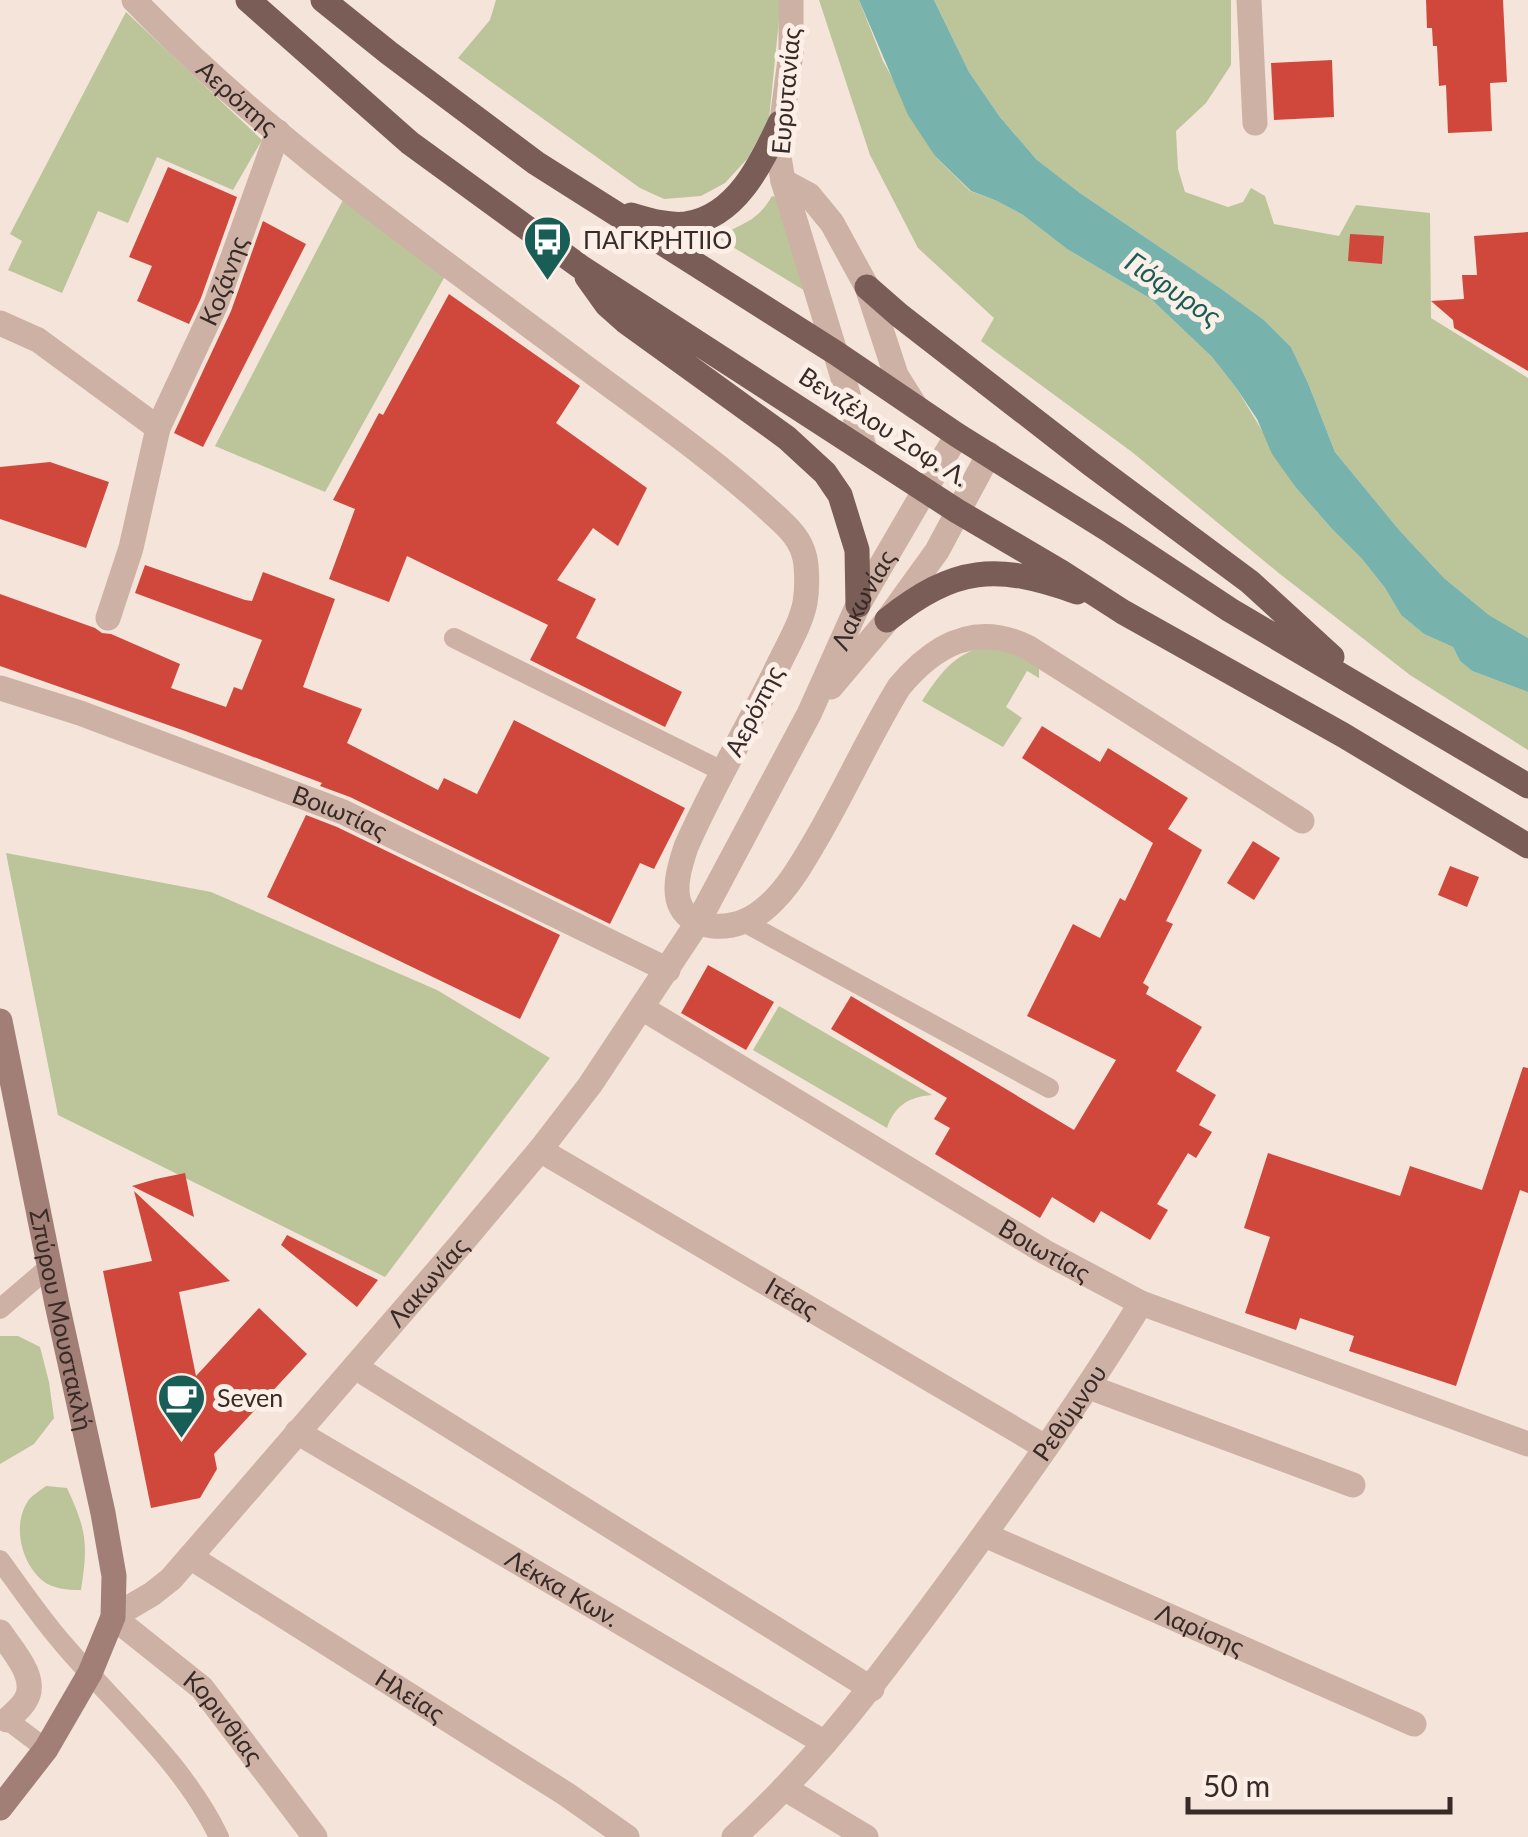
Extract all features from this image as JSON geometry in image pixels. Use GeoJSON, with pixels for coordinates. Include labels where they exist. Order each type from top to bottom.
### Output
{"type":"FeatureCollection","features":[{"type":"Feature","properties":{"kind":"main road","name":"Βενιζέλου Σοφ. Λ."},"geometry":{"type":"LineString","coordinates":[[248,0],[410,143],[582,268],[957,511],[1123,612],[1343,735],[1528,846]]}},
{"type":"Feature","properties":{"kind":"main road","name":"Βενιζέλου Σοφ. Λ."},"geometry":{"type":"LineString","coordinates":[[324,0],[388,54],[536,162],[1230,610],[1528,786]]}},
{"type":"Feature","properties":{"kind":"main road"},"geometry":{"type":"LineString","coordinates":[[608,209],[664,224],[688,224],[712,214],[729,203],[756,172],[780,123]]}},
{"type":"Feature","properties":{"kind":"main road"},"geometry":{"type":"LineString","coordinates":[[582,268],[594,289],[625,321],[786,438],[824,473],[840,495],[857,550],[858,605]]}},
{"type":"Feature","properties":{"kind":"main road"},"geometry":{"type":"LineString","coordinates":[[867,286],[1092,464],[1250,582],[1370,690]]}},
{"type":"Feature","properties":{"kind":"main road"},"geometry":{"type":"LineString","coordinates":[[886,620],[936,586],[964,576],[995,573],[1053,584],[1123,612]]}},
{"type":"Feature","properties":{"kind":"main road","name":"Σπύρου Μουστακλή"},"geometry":{"type":"LineString","coordinates":[[0,1021],[104,1513],[114,1576],[113,1618]]}},
{"type":"Feature","properties":{"kind":"main road"},"geometry":{"type":"LineString","coordinates":[[0,1808],[46,1748],[90,1673],[113,1618]]}},
{"type":"Feature","properties":{"kind":"street","name":"Αερόπης"},"geometry":{"type":"LineString","coordinates":[[134,0],[204,70],[278,132],[683,440],[754,496],[799,540],[806,569],[804,605],[690,838],[680,869],[680,906],[698,922]]}},
{"type":"Feature","properties":{"kind":"street","name":"Ευρυτανίας"},"geometry":{"type":"LineString","coordinates":[[792,0],[791,52],[778,152],[782,181],[865,450]]}},
{"type":"Feature","properties":{"kind":"street"},"geometry":{"type":"LineString","coordinates":[[1249,0],[1255,123]]}},
{"type":"Feature","properties":{"kind":"street","name":"Κοζάνης"},"geometry":{"type":"LineString","coordinates":[[108,618],[130,548],[158,428],[216,304],[278,132]]}},
{"type":"Feature","properties":{"kind":"street"},"geometry":{"type":"LineString","coordinates":[[782,181],[809,195],[832,223],[867,286],[896,375],[917,409]]}},
{"type":"Feature","properties":{"kind":"street"},"geometry":{"type":"LineString","coordinates":[[0,323],[38,340],[158,428]]}},
{"type":"Feature","properties":{"kind":"street","name":"Λακωνίας"},"geometry":{"type":"LineString","coordinates":[[113,1618],[152,1594],[190,1558],[540,1150],[590,1084],[698,922],[809,714],[858,605],[957,435]]}},
{"type":"Feature","properties":{"kind":"street","name":"Λακωνίας"},"geometry":{"type":"LineString","coordinates":[[809,714],[937,550],[989,454]]}},
{"type":"Feature","properties":{"kind":"street"},"geometry":{"type":"LineString","coordinates":[[698,922],[712,926],[744,922],[768,906],[794,877],[898,688],[935,654],[974,636],[997,636],[1030,648],[1302,821]]}},
{"type":"Feature","properties":{"kind":"street","name":"Βοιωτίας"},"geometry":{"type":"LineString","coordinates":[[0,688],[80,713],[343,812],[668,970]]}},
{"type":"Feature","properties":{"kind":"street","name":"Βοιωτίας"},"geometry":{"type":"LineString","coordinates":[[642,1008],[1045,1252],[1142,1304]]}},
{"type":"Feature","properties":{"kind":"street","name":"Ιτέας"},"geometry":{"type":"LineString","coordinates":[[540,1150],[1045,1447]]}},
{"type":"Feature","properties":{"kind":"street"},"geometry":{"type":"LineString","coordinates":[[1142,1304],[1528,1444]]}},
{"type":"Feature","properties":{"kind":"street","name":"Ρεθύμνου"},"geometry":{"type":"LineString","coordinates":[[734,1837],[784,1788],[872,1689],[1089,1387],[1142,1304]]}},
{"type":"Feature","properties":{"kind":"street"},"geometry":{"type":"LineString","coordinates":[[354,1367],[872,1689]]}},
{"type":"Feature","properties":{"kind":"street"},"geometry":{"type":"LineString","coordinates":[[1089,1387],[1353,1485]]}},
{"type":"Feature","properties":{"kind":"street","name":"Λέκκα Κων."},"geometry":{"type":"LineString","coordinates":[[297,1432],[825,1744]]}},
{"type":"Feature","properties":{"kind":"street","name":"Λαρίσης"},"geometry":{"type":"LineString","coordinates":[[985,1535],[1414,1724]]}},
{"type":"Feature","properties":{"kind":"street","name":"Ηλείας"},"geometry":{"type":"LineString","coordinates":[[190,1558],[627,1837]]}},
{"type":"Feature","properties":{"kind":"street","name":"Κορινθίας"},"geometry":{"type":"LineString","coordinates":[[113,1618],[202,1688],[314,1837]]}},
{"type":"Feature","properties":{"kind":"street"},"geometry":{"type":"LineString","coordinates":[[0,1632],[25,1670],[30,1687],[26,1701],[6,1719]]}},
{"type":"Feature","properties":{"kind":"street"},"geometry":{"type":"LineString","coordinates":[[784,1788],[866,1837]]}},
{"type":"Feature","properties":{"kind":"lane"},"geometry":{"type":"LineString","coordinates":[[454,638],[724,772]]}},
{"type":"Feature","properties":{"kind":"lane"},"geometry":{"type":"LineString","coordinates":[[744,922],[1049,1088]]}},
{"type":"Feature","properties":{"kind":"lane"},"geometry":{"type":"LineString","coordinates":[[0,1309],[49,1267]]}},
{"type":"Feature","properties":{"kind":"lane"},"geometry":{"type":"LineString","coordinates":[[0,1560],[42,1618],[192,1790],[218,1837]]}},
{"type":"Feature","properties":{"kind":"lane"},"geometry":{"type":"LineString","coordinates":[[6,1719],[46,1748]]}},
{"type":"Feature","properties":{"kind":"green space"},"geometry":{"type":"Polygon","coordinates":[[[496,0],[781,0],[769,119],[748,158],[725,183],[701,196],[664,199],[640,188],[458,58],[490,20],[496,0]]]}},
{"type":"Feature","properties":{"kind":"green space"},"geometry":{"type":"Polygon","coordinates":[[[819,0],[859,0],[883,61],[935,156],[970,191],[1023,215],[1067,249],[1151,299],[1212,357],[1237,389],[1297,489],[1362,559],[1401,615],[1424,634],[1453,647],[1460,661],[1472,671],[1528,692],[1528,750],[1410,675],[1132,452],[981,341],[994,318],[918,248],[870,155],[819,0]]]}},
{"type":"Feature","properties":{"kind":"green space"},"geometry":{"type":"Polygon","coordinates":[[[934,0],[1231,0],[1231,65],[1206,103],[1176,131],[1178,169],[1185,192],[1228,207],[1243,202],[1251,188],[1265,196],[1274,224],[1339,236],[1356,205],[1430,213],[1431,318],[1528,378],[1528,638],[1489,615],[1444,578],[1400,531],[1335,452],[1291,347],[1264,320],[1038,161],[1000,117],[969,72],[934,0]]]}},
{"type":"Feature","properties":{"kind":"green space"},"geometry":{"type":"Polygon","coordinates":[[[126,12],[262,140],[233,190],[157,157],[128,223],[98,211],[62,293],[8,270],[22,241],[10,234],[126,12]]]}},
{"type":"Feature","properties":{"kind":"green space"},"geometry":{"type":"Polygon","coordinates":[[[772,196],[776,197],[807,292],[718,238],[754,217],[772,196]]]}},
{"type":"Feature","properties":{"kind":"green space"},"geometry":{"type":"Polygon","coordinates":[[[343,200],[445,276],[325,492],[215,446],[343,200]]]}},
{"type":"Feature","properties":{"kind":"green space"},"geometry":{"type":"Polygon","coordinates":[[[987,645],[1015,646],[1039,669],[1039,678],[1027,671],[1006,707],[1022,718],[1003,747],[922,701],[949,666],[987,645]]]}},
{"type":"Feature","properties":{"kind":"green space"},"geometry":{"type":"Polygon","coordinates":[[[6,853],[211,892],[437,990],[550,1058],[385,1277],[58,1115],[6,853]]]}},
{"type":"Feature","properties":{"kind":"green space"},"geometry":{"type":"Polygon","coordinates":[[[779,1006],[932,1095],[904,1104],[887,1128],[753,1050],[779,1006]]]}},
{"type":"Feature","properties":{"kind":"green space"},"geometry":{"type":"Polygon","coordinates":[[[0,1336],[18,1336],[40,1347],[54,1418],[34,1444],[0,1464],[0,1336]]]}},
{"type":"Feature","properties":{"kind":"green space"},"geometry":{"type":"Polygon","coordinates":[[[46,1486],[67,1488],[79,1516],[85,1549],[81,1590],[47,1584],[24,1554],[20,1532],[23,1511],[46,1486]]]}},
{"type":"Feature","properties":{"kind":"water","name":"Γιόφυρος"},"geometry":{"type":"Polygon","coordinates":[[[859,0],[934,0],[969,72],[1037,160],[1264,320],[1291,347],[1335,452],[1444,578],[1489,615],[1528,638],[1528,692],[1472,671],[1460,661],[1453,647],[1424,634],[1401,615],[1362,559],[1297,489],[1272,454],[1257,419],[1212,357],[1151,299],[1067,249],[1023,215],[971,191],[935,156],[908,115],[859,0]]]}},
{"type":"Feature","properties":{"kind":"building"},"geometry":{"type":"Polygon","coordinates":[[[1426,0],[1503,0],[1507,82],[1490,83],[1492,131],[1448,133],[1446,85],[1439,86],[1437,46],[1433,46],[1432,28],[1427,28],[1426,0]]]}},
{"type":"Feature","properties":{"kind":"building"},"geometry":{"type":"Polygon","coordinates":[[[1332,60],[1334,117],[1274,120],[1271,63],[1332,60]]]}},
{"type":"Feature","properties":{"kind":"building"},"geometry":{"type":"Polygon","coordinates":[[[168,167],[237,197],[189,324],[137,301],[152,266],[129,257],[168,167]]]}},
{"type":"Feature","properties":{"kind":"building"},"geometry":{"type":"Polygon","coordinates":[[[263,221],[306,244],[203,447],[174,433],[231,311],[263,221]]]}},
{"type":"Feature","properties":{"kind":"building"},"geometry":{"type":"Polygon","coordinates":[[[1528,232],[1528,371],[1454,328],[1453,320],[1431,301],[1464,299],[1462,275],[1477,275],[1474,236],[1528,232]]]}},
{"type":"Feature","properties":{"kind":"building"},"geometry":{"type":"Polygon","coordinates":[[[1350,234],[1384,236],[1382,264],[1348,261],[1350,234]]]}},
{"type":"Feature","properties":{"kind":"building"},"geometry":{"type":"Polygon","coordinates":[[[449,294],[580,386],[556,423],[647,488],[618,546],[593,528],[557,580],[596,599],[576,638],[682,692],[665,727],[530,660],[548,625],[407,556],[389,602],[329,579],[355,509],[333,500],[449,294]]]}},
{"type":"Feature","properties":{"kind":"building"},"geometry":{"type":"Polygon","coordinates":[[[50,462],[109,482],[86,548],[0,519],[0,467],[50,462]]]}},
{"type":"Feature","properties":{"kind":"building"},"geometry":{"type":"Polygon","coordinates":[[[145,565],[245,600],[252,601],[263,572],[335,599],[303,687],[362,709],[347,743],[438,790],[444,778],[477,794],[514,720],[685,808],[654,869],[640,863],[610,924],[320,786],[322,783],[0,666],[0,594],[180,664],[171,688],[226,707],[234,687],[242,690],[262,640],[135,593],[145,565]]]}},
{"type":"Feature","properties":{"kind":"building"},"geometry":{"type":"Polygon","coordinates":[[[1042,726],[1100,762],[1108,748],[1188,798],[1168,829],[1202,850],[1166,921],[1173,924],[1143,983],[1149,987],[1146,994],[1202,1027],[1176,1071],[1216,1095],[1199,1125],[1212,1132],[1196,1158],[1188,1153],[1157,1204],[1168,1210],[1150,1240],[1101,1211],[1094,1223],[1052,1197],[1040,1218],[935,1154],[950,1128],[934,1119],[947,1098],[831,1029],[851,996],[1074,1130],[1116,1060],[1027,1016],[1073,924],[1100,938],[1120,898],[1125,901],[1153,843],[1022,758],[1042,726]]]}},
{"type":"Feature","properties":{"kind":"building"},"geometry":{"type":"Polygon","coordinates":[[[306,815],[560,935],[520,1019],[267,897],[306,815]]]}},
{"type":"Feature","properties":{"kind":"building"},"geometry":{"type":"Polygon","coordinates":[[[1253,841],[1280,858],[1254,900],[1227,883],[1253,841]]]}},
{"type":"Feature","properties":{"kind":"building"},"geometry":{"type":"Polygon","coordinates":[[[1450,866],[1479,877],[1467,907],[1438,895],[1450,866]]]}},
{"type":"Feature","properties":{"kind":"building"},"geometry":{"type":"Polygon","coordinates":[[[708,965],[774,1002],[746,1050],[681,1013],[708,965]]]}},
{"type":"Feature","properties":{"kind":"building"},"geometry":{"type":"Polygon","coordinates":[[[1523,1067],[1528,1068],[1528,1193],[1520,1190],[1456,1386],[1349,1351],[1354,1336],[1300,1318],[1296,1330],[1245,1313],[1270,1237],[1244,1228],[1268,1153],[1400,1196],[1410,1166],[1482,1190],[1523,1067]]]}},
{"type":"Feature","properties":{"kind":"building"},"geometry":{"type":"Polygon","coordinates":[[[185,1173],[194,1217],[132,1186],[156,1179],[185,1173]]]}},
{"type":"Feature","properties":{"kind":"building"},"geometry":{"type":"Polygon","coordinates":[[[134,1191],[230,1281],[179,1292],[196,1376],[259,1308],[307,1354],[214,1454],[217,1469],[200,1498],[151,1508],[103,1271],[152,1261],[134,1191]]]}},
{"type":"Feature","properties":{"kind":"building"},"geometry":{"type":"Polygon","coordinates":[[[287,1235],[378,1280],[357,1307],[281,1245],[287,1235]]]}},
{"type":"Feature","properties":{"kind":"place","name":"ΠΑΓΚΡΗΤΙΙΟ"},"geometry":{"type":"Point","coordinates":[548,282]}},
{"type":"Feature","properties":{"kind":"place","name":"Seven"},"geometry":{"type":"Point","coordinates":[182,1440]}}]}
